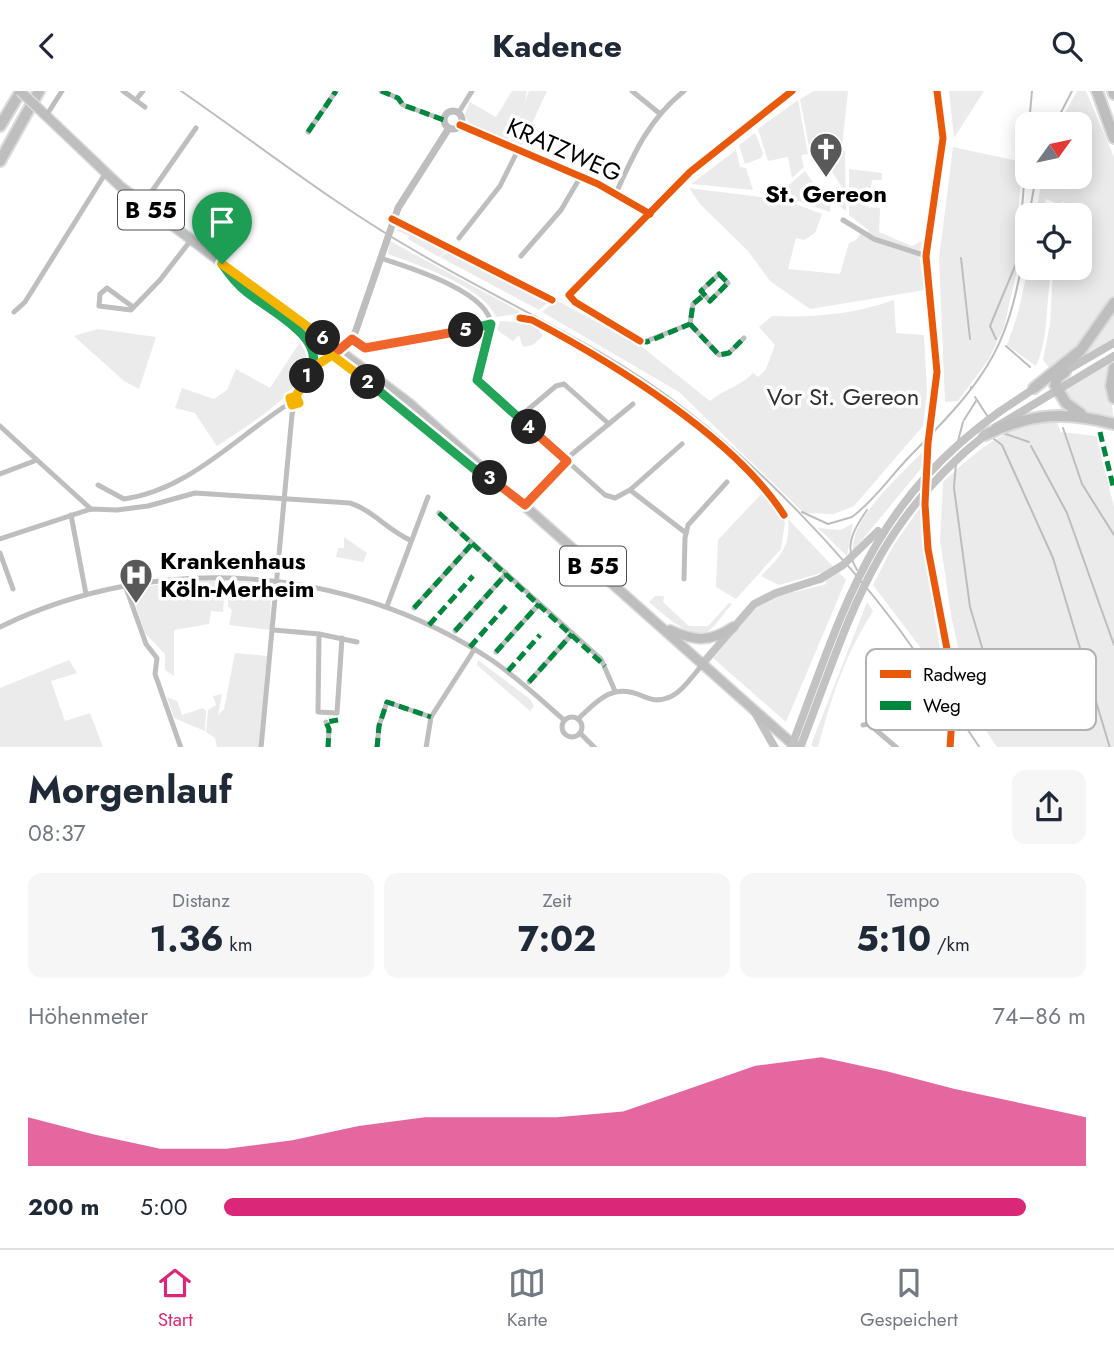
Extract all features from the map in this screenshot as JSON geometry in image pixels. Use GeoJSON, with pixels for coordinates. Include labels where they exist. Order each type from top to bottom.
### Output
{"type":"FeatureCollection","features":[{"type":"Feature","properties":{"kind":"highway"},"geometry":{"type":"LineString","coordinates":[[0,126],[20,91]]}},
{"type":"Feature","properties":{"kind":"highway"},"geometry":{"type":"LineString","coordinates":[[0,160],[40,91]]}},
{"type":"Feature","properties":{"kind":"highway"},"geometry":{"type":"LineString","coordinates":[[1097,91],[1113,136]]}},
{"type":"Feature","properties":{"kind":"highway"},"geometry":{"type":"LineString","coordinates":[[1034,389],[1081,350],[1114,303]]}},
{"type":"Feature","properties":{"kind":"highway"},"geometry":{"type":"LineString","coordinates":[[1114,368],[1111,386],[1114,398]]}},
{"type":"Feature","properties":{"kind":"highway"},"geometry":{"type":"LineString","coordinates":[[1068,370],[1057,378],[1057,388],[1070,407],[1084,416]]}},
{"type":"Feature","properties":{"kind":"highway"},"geometry":{"type":"LineString","coordinates":[[985,435],[1007,422],[1042,415],[1084,416],[1114,424]]}},
{"type":"Feature","properties":{"kind":"main road","name":"B 55"},"geometry":{"type":"LineString","coordinates":[[20,91],[105,174],[336,352],[409,403],[472,463],[525,505],[749,702],[796,747]]}},
{"type":"Feature","properties":{"kind":"main road","name":"B 55"},"geometry":{"type":"LineString","coordinates":[[222,264],[246,292],[305,335],[336,352]]}},
{"type":"Feature","properties":{"kind":"main road"},"geometry":{"type":"LineString","coordinates":[[704,662],[733,627],[763,598],[820,579],[849,559],[888,522],[940,460],[999,412],[1114,343]]}},
{"type":"Feature","properties":{"kind":"main road"},"geometry":{"type":"LineString","coordinates":[[1007,422],[1057,388],[1114,356]]}},
{"type":"Feature","properties":{"kind":"main road"},"geometry":{"type":"LineString","coordinates":[[796,747],[856,602],[885,543],[932,482],[985,435]]}},
{"type":"Feature","properties":{"kind":"main road"},"geometry":{"type":"LineString","coordinates":[[796,747],[852,591],[888,522]]}},
{"type":"Feature","properties":{"kind":"main road","name":"B 55"},"geometry":{"type":"LineString","coordinates":[[661,626],[701,640],[713,639],[733,627]]}},
{"type":"Feature","properties":{"kind":"main road"},"geometry":{"type":"LineString","coordinates":[[749,702],[775,747]]}},
{"type":"Feature","properties":{"kind":"street"},"geometry":{"type":"LineString","coordinates":[[42,113],[62,91]]}},
{"type":"Feature","properties":{"kind":"street"},"geometry":{"type":"LineString","coordinates":[[123,91],[145,107]]}},
{"type":"Feature","properties":{"kind":"street"},"geometry":{"type":"LineString","coordinates":[[136,100],[143,91]]}},
{"type":"Feature","properties":{"kind":"street"},"geometry":{"type":"LineString","coordinates":[[308,132],[336,91]]}},
{"type":"Feature","properties":{"kind":"street"},"geometry":{"type":"LineString","coordinates":[[381,91],[398,98],[403,106],[444,120],[449,128]]}},
{"type":"Feature","properties":{"kind":"street"},"geometry":{"type":"LineString","coordinates":[[459,112],[472,91]]}},
{"type":"Feature","properties":{"kind":"street"},"geometry":{"type":"LineString","coordinates":[[632,91],[659,113]]}},
{"type":"Feature","properties":{"kind":"street"},"geometry":{"type":"LineString","coordinates":[[616,193],[641,140],[659,113],[684,91]]}},
{"type":"Feature","properties":{"kind":"street"},"geometry":{"type":"LineString","coordinates":[[690,324],[647,342],[640,341],[575,302],[569,295],[690,172],[792,91]]}},
{"type":"Feature","properties":{"kind":"street"},"geometry":{"type":"LineString","coordinates":[[937,91],[943,138],[926,256],[937,372],[928,443],[926,523],[928,549],[947,649]]}},
{"type":"Feature","properties":{"kind":"street"},"geometry":{"type":"LineString","coordinates":[[444,120],[451,111],[459,112]]}},
{"type":"Feature","properties":{"kind":"street"},"geometry":{"type":"LineString","coordinates":[[261,747],[274,630],[292,404],[290,397],[296,396],[314,367],[352,339],[379,257],[406,193],[449,128],[460,125],[462,120],[459,112]]}},
{"type":"Feature","properties":{"kind":"street","name":"KRATZWEG"},"geometry":{"type":"LineString","coordinates":[[460,125],[580,176],[616,193],[650,214]]}},
{"type":"Feature","properties":{"kind":"street"},"geometry":{"type":"LineString","coordinates":[[143,204],[196,128]]}},
{"type":"Feature","properties":{"kind":"street"},"geometry":{"type":"LineString","coordinates":[[459,238],[500,186],[518,150]]}},
{"type":"Feature","properties":{"kind":"street"},"geometry":{"type":"LineString","coordinates":[[15,312],[25,302],[105,174]]}},
{"type":"Feature","properties":{"kind":"street"},"geometry":{"type":"LineString","coordinates":[[521,255],[561,210],[580,176]]}},
{"type":"Feature","properties":{"kind":"street"},"geometry":{"type":"LineString","coordinates":[[843,220],[874,239],[926,256]]}},
{"type":"Feature","properties":{"kind":"street"},"geometry":{"type":"LineString","coordinates":[[134,307],[107,288],[100,294],[99,306],[131,310],[134,307],[160,281],[191,240]]}},
{"type":"Feature","properties":{"kind":"street"},"geometry":{"type":"LineString","coordinates":[[379,257],[423,273],[475,299],[487,309],[491,324],[477,380],[609,497],[615,498],[631,490],[682,444]]}},
{"type":"Feature","properties":{"kind":"street"},"geometry":{"type":"LineString","coordinates":[[719,274],[728,283],[710,300],[705,295],[701,291],[719,274]]}},
{"type":"Feature","properties":{"kind":"street"},"geometry":{"type":"LineString","coordinates":[[690,324],[693,304],[705,295]]}},
{"type":"Feature","properties":{"kind":"street"},"geometry":{"type":"LineString","coordinates":[[352,339],[365,348],[491,324]]}},
{"type":"Feature","properties":{"kind":"street"},"geometry":{"type":"LineString","coordinates":[[690,324],[719,355],[729,353],[744,338]]}},
{"type":"Feature","properties":{"kind":"street"},"geometry":{"type":"LineString","coordinates":[[305,335],[312,348],[314,367]]}},
{"type":"Feature","properties":{"kind":"street"},"geometry":{"type":"LineString","coordinates":[[518,418],[556,386],[564,384],[609,423]]}},
{"type":"Feature","properties":{"kind":"street"},"geometry":{"type":"LineString","coordinates":[[98,485],[124,499],[159,491],[189,475],[292,404]]}},
{"type":"Feature","properties":{"kind":"street"},"geometry":{"type":"LineString","coordinates":[[525,505],[567,461],[633,404]]}},
{"type":"Feature","properties":{"kind":"street"},"geometry":{"type":"LineString","coordinates":[[0,426],[91,509]]}},
{"type":"Feature","properties":{"kind":"street"},"geometry":{"type":"LineString","coordinates":[[0,474],[37,460]]}},
{"type":"Feature","properties":{"kind":"street"},"geometry":{"type":"LineString","coordinates":[[684,579],[688,525],[727,482]]}},
{"type":"Feature","properties":{"kind":"street"},"geometry":{"type":"LineString","coordinates":[[631,490],[686,533]]}},
{"type":"Feature","properties":{"kind":"street"},"geometry":{"type":"LineString","coordinates":[[0,539],[91,509],[117,510],[148,506],[182,495],[206,492],[359,506],[393,533],[410,540]]}},
{"type":"Feature","properties":{"kind":"street"},"geometry":{"type":"LineString","coordinates":[[387,606],[428,497]]}},
{"type":"Feature","properties":{"kind":"street"},"geometry":{"type":"LineString","coordinates":[[439,513],[603,662],[615,691]]}},
{"type":"Feature","properties":{"kind":"street"},"geometry":{"type":"LineString","coordinates":[[71,515],[86,594]]}},
{"type":"Feature","properties":{"kind":"street"},"geometry":{"type":"LineString","coordinates":[[414,608],[472,544]]}},
{"type":"Feature","properties":{"kind":"street"},"geometry":{"type":"LineString","coordinates":[[0,553],[13,589]]}},
{"type":"Feature","properties":{"kind":"street"},"geometry":{"type":"LineString","coordinates":[[455,631],[506,574]]}},
{"type":"Feature","properties":{"kind":"street"},"geometry":{"type":"LineString","coordinates":[[0,627],[86,594],[125,585],[227,577],[334,591],[387,606],[474,650],[508,671],[564,720]]}},
{"type":"Feature","properties":{"kind":"street"},"geometry":{"type":"LineString","coordinates":[[125,585],[146,644],[156,655],[155,674],[181,747]]}},
{"type":"Feature","properties":{"kind":"street"},"geometry":{"type":"LineString","coordinates":[[496,652],[539,604]]}},
{"type":"Feature","properties":{"kind":"street"},"geometry":{"type":"LineString","coordinates":[[274,630],[319,634],[357,642]]}},
{"type":"Feature","properties":{"kind":"street"},"geometry":{"type":"LineString","coordinates":[[319,634],[318,712],[337,713],[342,638]]}},
{"type":"Feature","properties":{"kind":"street"},"geometry":{"type":"LineString","coordinates":[[529,682],[572,634]]}},
{"type":"Feature","properties":{"kind":"street"},"geometry":{"type":"LineString","coordinates":[[426,747],[431,717],[474,650]]}},
{"type":"Feature","properties":{"kind":"street"},"geometry":{"type":"LineString","coordinates":[[578,719],[600,698],[615,691],[630,691],[654,700],[668,698],[704,662]]}},
{"type":"Feature","properties":{"kind":"street"},"geometry":{"type":"LineString","coordinates":[[377,747],[379,726],[387,702],[431,717]]}},
{"type":"Feature","properties":{"kind":"street"},"geometry":{"type":"LineString","coordinates":[[571,717],[578,719],[582,724],[580,733],[574,737],[565,735],[561,727],[564,720],[571,717]]}},
{"type":"Feature","properties":{"kind":"street"},"geometry":{"type":"LineString","coordinates":[[326,722],[329,729],[328,747]]}},
{"type":"Feature","properties":{"kind":"street"},"geometry":{"type":"LineString","coordinates":[[876,730],[897,747]]}},
{"type":"Feature","properties":{"kind":"street"},"geometry":{"type":"LineString","coordinates":[[580,733],[595,747]]}},
{"type":"Feature","properties":{"kind":"green space"},"geometry":{"type":"Polygon","coordinates":[[[512,91],[527,91],[524,106],[508,140],[468,123],[465,114],[470,102],[496,117],[512,91]]]}},
{"type":"Feature","properties":{"kind":"green space"},"geometry":{"type":"Polygon","coordinates":[[[529,91],[547,91],[522,145],[511,141],[529,91]]]}},
{"type":"Feature","properties":{"kind":"green space"},"geometry":{"type":"Polygon","coordinates":[[[814,91],[848,91],[842,147],[810,152],[800,99],[814,91]]]}},
{"type":"Feature","properties":{"kind":"green space"},"geometry":{"type":"Polygon","coordinates":[[[949,91],[984,91],[954,138],[949,91]]]}},
{"type":"Feature","properties":{"kind":"green space"},"geometry":{"type":"Polygon","coordinates":[[[1077,91],[1086,91],[1114,157],[1114,296],[1085,342],[1052,371],[1043,360],[1050,324],[1052,280],[1092,280],[1092,203],[1056,203],[1046,199],[1044,203],[1038,203],[1040,189],[1092,189],[1092,112],[1066,112],[1077,91]]]}},
{"type":"Feature","properties":{"kind":"green space"},"geometry":{"type":"Polygon","coordinates":[[[798,100],[808,154],[801,155],[804,167],[792,178],[788,157],[768,161],[758,129],[798,100]]]}},
{"type":"Feature","properties":{"kind":"green space"},"geometry":{"type":"Polygon","coordinates":[[[755,133],[763,153],[761,158],[745,164],[739,145],[755,133]]]}},
{"type":"Feature","properties":{"kind":"green space"},"geometry":{"type":"Polygon","coordinates":[[[953,147],[1015,160],[1015,189],[1020,189],[1019,203],[1015,203],[1015,279],[1004,327],[989,359],[958,401],[945,402],[939,258],[953,147]]]}},
{"type":"Feature","properties":{"kind":"green space"},"geometry":{"type":"Polygon","coordinates":[[[736,150],[740,167],[746,168],[753,190],[691,184],[736,150]]]}},
{"type":"Feature","properties":{"kind":"green space"},"geometry":{"type":"Polygon","coordinates":[[[845,151],[846,211],[834,201],[836,194],[843,195],[845,192],[831,170],[828,172],[811,160],[812,157],[845,151]]]}},
{"type":"Feature","properties":{"kind":"green space"},"geometry":{"type":"Polygon","coordinates":[[[849,169],[882,173],[882,180],[872,180],[868,207],[880,208],[879,232],[912,246],[922,241],[920,253],[868,234],[868,230],[849,215],[849,169]]]}},
{"type":"Feature","properties":{"kind":"green space"},"geometry":{"type":"Polygon","coordinates":[[[805,171],[831,201],[830,212],[768,191],[790,184],[805,171]]]}},
{"type":"Feature","properties":{"kind":"green space"},"geometry":{"type":"Polygon","coordinates":[[[689,188],[785,200],[822,214],[815,233],[804,240],[796,238],[788,269],[840,274],[849,243],[856,240],[861,233],[919,256],[925,290],[810,309],[770,281],[748,251],[700,204],[689,188]]]}},
{"type":"Feature","properties":{"kind":"green space"},"geometry":{"type":"Polygon","coordinates":[[[399,222],[448,250],[439,257],[396,230],[399,229],[399,222]]]}},
{"type":"Feature","properties":{"kind":"green space"},"geometry":{"type":"Polygon","coordinates":[[[390,241],[519,311],[518,314],[496,317],[478,296],[449,278],[388,254],[390,241]]]}},
{"type":"Feature","properties":{"kind":"green space"},"geometry":{"type":"Polygon","coordinates":[[[456,245],[505,272],[500,275],[456,252],[453,250],[456,245]]]}},
{"type":"Feature","properties":{"kind":"green space"},"geometry":{"type":"Polygon","coordinates":[[[449,251],[546,300],[547,303],[539,310],[440,257],[449,251]]]}},
{"type":"Feature","properties":{"kind":"green space"},"geometry":{"type":"Polygon","coordinates":[[[1025,280],[1050,280],[1045,330],[1036,366],[1007,345],[1025,280]]]}},
{"type":"Feature","properties":{"kind":"green space","name":"Vor St. Gereon"},"geometry":{"type":"Polygon","coordinates":[[[556,300],[641,346],[710,401],[753,373],[758,377],[766,369],[775,345],[759,327],[772,316],[834,314],[894,300],[896,333],[924,335],[927,392],[923,426],[854,506],[834,514],[804,513],[679,392],[542,312],[556,300]]]}},
{"type":"Feature","properties":{"kind":"green space"},"geometry":{"type":"Polygon","coordinates":[[[1114,308],[1114,340],[1073,363],[1114,308]]]}},
{"type":"Feature","properties":{"kind":"green space"},"geometry":{"type":"Polygon","coordinates":[[[500,321],[530,325],[543,336],[533,345],[523,347],[519,335],[513,341],[497,330],[500,321]]]}},
{"type":"Feature","properties":{"kind":"green space"},"geometry":{"type":"Polygon","coordinates":[[[98,329],[156,337],[139,389],[124,381],[74,336],[98,329]]]}},
{"type":"Feature","properties":{"kind":"green space"},"geometry":{"type":"Polygon","coordinates":[[[300,342],[308,347],[308,362],[302,377],[291,391],[261,416],[217,446],[195,413],[175,408],[182,388],[214,399],[227,390],[236,369],[270,388],[300,342]]]}},
{"type":"Feature","properties":{"kind":"green space"},"geometry":{"type":"Polygon","coordinates":[[[1114,359],[1111,398],[1114,421],[1079,410],[1060,390],[1114,359]]]}},
{"type":"Feature","properties":{"kind":"green space"},"geometry":{"type":"Polygon","coordinates":[[[1055,418],[1061,432],[1096,436],[1114,507],[1114,747],[997,747],[986,730],[1096,730],[1096,649],[958,649],[940,540],[943,482],[981,449],[1007,433],[1055,418]]]}},
{"type":"Feature","properties":{"kind":"green space"},"geometry":{"type":"Polygon","coordinates":[[[923,451],[923,466],[853,551],[854,538],[868,511],[923,451]]]}},
{"type":"Feature","properties":{"kind":"green space"},"geometry":{"type":"Polygon","coordinates":[[[764,491],[785,522],[781,549],[736,599],[716,587],[718,540],[764,491]]]}},
{"type":"Feature","properties":{"kind":"green space"},"geometry":{"type":"Polygon","coordinates":[[[922,505],[923,548],[938,649],[922,649],[873,585],[893,546],[922,505]]]}},
{"type":"Feature","properties":{"kind":"green space"},"geometry":{"type":"Polygon","coordinates":[[[788,519],[846,580],[786,722],[713,658],[759,604],[773,597],[827,584],[821,573],[779,585],[761,576],[783,551],[788,537],[788,519]]]}},
{"type":"Feature","properties":{"kind":"green space"},"geometry":{"type":"Polygon","coordinates":[[[853,523],[847,556],[818,528],[841,530],[853,523]]]}},
{"type":"Feature","properties":{"kind":"green space"},"geometry":{"type":"Polygon","coordinates":[[[344,537],[367,553],[363,562],[336,557],[338,548],[344,548],[344,537]]]}},
{"type":"Feature","properties":{"kind":"green space"},"geometry":{"type":"Polygon","coordinates":[[[225,580],[223,612],[211,611],[209,624],[174,630],[174,676],[165,670],[165,654],[145,633],[130,589],[183,581],[225,580]]]}},
{"type":"Feature","properties":{"kind":"green space"},"geometry":{"type":"Polygon","coordinates":[[[229,581],[264,583],[271,588],[270,630],[229,625],[232,610],[228,606],[229,581]]]}},
{"type":"Feature","properties":{"kind":"green space"},"geometry":{"type":"Polygon","coordinates":[[[655,596],[664,596],[663,602],[689,626],[708,626],[729,603],[732,604],[710,630],[700,634],[692,633],[676,624],[649,602],[655,596]]]}},
{"type":"Feature","properties":{"kind":"green space"},"geometry":{"type":"Polygon","coordinates":[[[867,602],[873,611],[847,661],[818,747],[814,747],[811,745],[867,602]]]}},
{"type":"Feature","properties":{"kind":"green space"},"geometry":{"type":"Polygon","coordinates":[[[235,653],[267,656],[259,747],[217,747],[215,738],[206,732],[208,710],[216,705],[213,696],[222,694],[218,715],[224,709],[235,653]]]}},
{"type":"Feature","properties":{"kind":"green space"},"geometry":{"type":"Polygon","coordinates":[[[69,660],[77,673],[51,681],[65,721],[90,713],[103,747],[0,747],[0,688],[69,660]]]}},
{"type":"Feature","properties":{"kind":"green space"},"geometry":{"type":"Polygon","coordinates":[[[478,660],[530,699],[534,706],[530,711],[477,665],[478,660]]]}},
{"type":"Feature","properties":{"kind":"green space"},"geometry":{"type":"Polygon","coordinates":[[[167,697],[177,701],[182,715],[203,708],[206,711],[205,731],[174,718],[167,697]]]}},
{"type":"Feature","properties":{"kind":"waterway"},"geometry":{"type":"LineString","coordinates":[[1030,112],[1032,91]]}},
{"type":"Feature","properties":{"kind":"waterway"},"geometry":{"type":"LineString","coordinates":[[996,339],[990,326],[1018,259],[1024,189]]}},
{"type":"Feature","properties":{"kind":"waterway"},"geometry":{"type":"LineString","coordinates":[[961,258],[970,339]]}},
{"type":"Feature","properties":{"kind":"waterway"},"geometry":{"type":"LineString","coordinates":[[1006,346],[1030,367]]}},
{"type":"Feature","properties":{"kind":"waterway"},"geometry":{"type":"LineString","coordinates":[[975,397],[988,417]]}},
{"type":"Feature","properties":{"kind":"waterway"},"geometry":{"type":"LineString","coordinates":[[964,420],[976,401]]}},
{"type":"Feature","properties":{"kind":"waterway"},"geometry":{"type":"LineString","coordinates":[[958,441],[963,422]]}},
{"type":"Feature","properties":{"kind":"waterway"},"geometry":{"type":"LineString","coordinates":[[1063,428],[1082,484],[1114,535]]}},
{"type":"Feature","properties":{"kind":"waterway"},"geometry":{"type":"LineString","coordinates":[[1000,432],[1029,442]]}},
{"type":"Feature","properties":{"kind":"waterway"},"geometry":{"type":"LineString","coordinates":[[994,439],[1002,445],[1053,558],[1080,649]]}},
{"type":"Feature","properties":{"kind":"waterway"},"geometry":{"type":"LineString","coordinates":[[1031,446],[1067,513],[1114,645]]}},
{"type":"Feature","properties":{"kind":"waterway"},"geometry":{"type":"LineString","coordinates":[[954,487],[956,464]]}},
{"type":"Feature","properties":{"kind":"waterway"},"geometry":{"type":"LineString","coordinates":[[954,488],[970,607],[983,649]]}},
{"type":"Feature","properties":{"kind":"waterway"},"geometry":{"type":"LineString","coordinates":[[1096,701],[1110,747]]}},
{"type":"Feature","properties":{"kind":"tram line"},"geometry":{"type":"LineString","coordinates":[[181,91],[356,215],[451,271],[622,365],[686,410],[742,457],[798,511],[850,568],[913,649]]}},
{"type":"Feature","properties":{"kind":"tram line"},"geometry":{"type":"LineString","coordinates":[[1061,112],[1072,91]]}},
{"type":"Feature","properties":{"kind":"tram line"},"geometry":{"type":"LineString","coordinates":[[1031,203],[1034,189]]}},
{"type":"Feature","properties":{"kind":"tram line"},"geometry":{"type":"LineString","coordinates":[[802,512],[828,524],[852,517],[876,495],[979,378],[1005,330],[1019,280]]}},
{"type":"Feature","properties":{"kind":"tram line"},"geometry":{"type":"LineString","coordinates":[[857,570],[850,546],[867,510]]}},
{"type":"Feature","properties":{"kind":"tram line"},"geometry":{"type":"LineString","coordinates":[[968,730],[979,747]]}},
{"type":"Feature","properties":{"kind":"marked path"},"geometry":{"type":"LineString","coordinates":[[308,132],[336,91]]}},
{"type":"Feature","properties":{"kind":"marked path"},"geometry":{"type":"LineString","coordinates":[[381,91],[398,98],[403,105],[444,120]]}},
{"type":"Feature","properties":{"kind":"marked path"},"geometry":{"type":"LineString","coordinates":[[719,274],[728,283],[710,301],[701,291],[719,274]]}},
{"type":"Feature","properties":{"kind":"marked path"},"geometry":{"type":"LineString","coordinates":[[640,341],[647,342],[690,324],[693,304],[704,295]]}},
{"type":"Feature","properties":{"kind":"marked path"},"geometry":{"type":"LineString","coordinates":[[352,339],[365,348],[491,324]]}},
{"type":"Feature","properties":{"kind":"marked path"},"geometry":{"type":"LineString","coordinates":[[690,324],[719,355],[729,353],[744,338]]}},
{"type":"Feature","properties":{"kind":"marked path"},"geometry":{"type":"LineString","coordinates":[[1100,432],[1114,490]]}},
{"type":"Feature","properties":{"kind":"marked path"},"geometry":{"type":"LineString","coordinates":[[439,513],[605,666]]}},
{"type":"Feature","properties":{"kind":"marked path"},"geometry":{"type":"LineString","coordinates":[[414,608],[472,544]]}},
{"type":"Feature","properties":{"kind":"marked path"},"geometry":{"type":"LineString","coordinates":[[455,631],[506,574]]}},
{"type":"Feature","properties":{"kind":"marked path"},"geometry":{"type":"LineString","coordinates":[[429,625],[473,576]]}},
{"type":"Feature","properties":{"kind":"marked path"},"geometry":{"type":"LineString","coordinates":[[496,652],[539,604]]}},
{"type":"Feature","properties":{"kind":"marked path"},"geometry":{"type":"LineString","coordinates":[[470,647],[506,606]]}},
{"type":"Feature","properties":{"kind":"marked path"},"geometry":{"type":"LineString","coordinates":[[529,682],[572,634]]}},
{"type":"Feature","properties":{"kind":"marked path"},"geometry":{"type":"LineString","coordinates":[[508,671],[540,635]]}},
{"type":"Feature","properties":{"kind":"marked path"},"geometry":{"type":"LineString","coordinates":[[377,747],[379,726],[387,702],[431,717]]}},
{"type":"Feature","properties":{"kind":"marked path"},"geometry":{"type":"LineString","coordinates":[[328,747],[329,729],[326,722],[338,720]]}},
{"type":"Feature","properties":{"kind":"cycle path"},"geometry":{"type":"LineString","coordinates":[[640,341],[575,302],[569,295],[690,172],[792,91]]}},
{"type":"Feature","properties":{"kind":"cycle path"},"geometry":{"type":"LineString","coordinates":[[937,91],[943,138],[926,256],[937,372],[928,443],[925,504],[928,549],[947,649]]}},
{"type":"Feature","properties":{"kind":"cycle path"},"geometry":{"type":"LineString","coordinates":[[460,125],[598,184],[650,214]]}},
{"type":"Feature","properties":{"kind":"cycle path"},"geometry":{"type":"LineString","coordinates":[[392,219],[552,300]]}},
{"type":"Feature","properties":{"kind":"cycle path"},"geometry":{"type":"LineString","coordinates":[[520,318],[532,320],[599,358],[670,404],[735,458],[762,486],[784,515]]}},
{"type":"Feature","properties":{"kind":"cycle path"},"geometry":{"type":"LineString","coordinates":[[950,747],[951,730]]}},
{"type":"Feature","properties":{"kind":"place","name":"St. Gereon"},"geometry":{"type":"Point","coordinates":[826,179]}},
{"type":"Feature","properties":{"kind":"place","name":"Krankenhaus Köln-Merheim"},"geometry":{"type":"Point","coordinates":[136,605]}},
{"type":"Feature","properties":{"kind":"route"},"geometry":{"type":"LineString","coordinates":[[222,264],[246,292],[305,335],[310,344],[314,367],[300,386],[296,396],[299,399],[298,404],[292,405],[290,398],[296,396],[314,367],[332,355],[417,419],[473,468],[501,484],[525,505],[567,461],[477,380],[491,324],[365,348],[352,339],[339,350],[222,264]]}}]}
